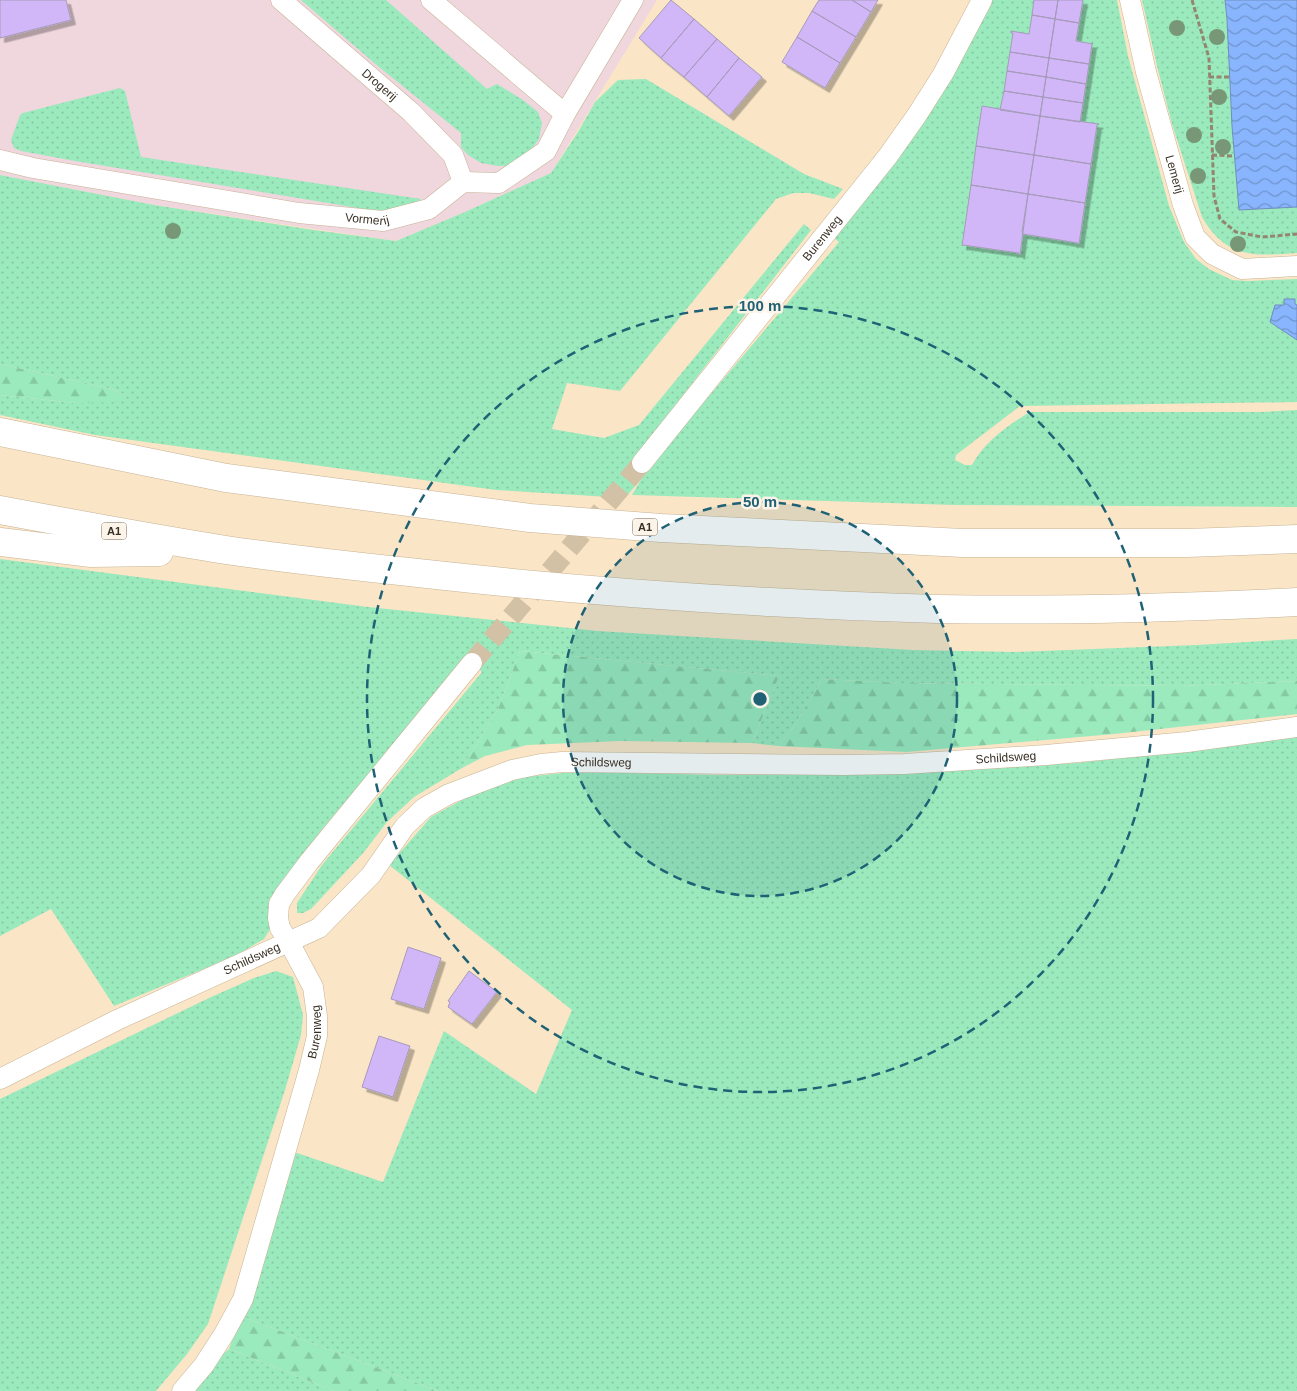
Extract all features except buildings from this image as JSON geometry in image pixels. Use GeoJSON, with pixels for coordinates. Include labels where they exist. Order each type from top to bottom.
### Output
{"type":"FeatureCollection","features":[{"type":"Feature","properties":{"kind":"highway","name":"A1"},"geometry":{"type":"LineString","coordinates":[[0,432],[226,478],[530,518],[661,528],[963,543],[1177,543],[1297,539]]}},
{"type":"Feature","properties":{"kind":"highway","name":"A1"},"geometry":{"type":"LineString","coordinates":[[0,510],[228,550],[492,582],[598,591],[766,602],[939,609],[1196,607],[1297,602]]}},
{"type":"Feature","properties":{"kind":"highway"},"geometry":{"type":"LineString","coordinates":[[0,542],[90,553],[228,550]]}},
{"type":"Feature","properties":{"kind":"street","name":"Drogerij"},"geometry":{"type":"LineString","coordinates":[[281,0],[411,112],[453,155],[463,182]]}},
{"type":"Feature","properties":{"kind":"street"},"geometry":{"type":"LineString","coordinates":[[431,0],[565,114]]}},
{"type":"Feature","properties":{"kind":"street"},"geometry":{"type":"LineString","coordinates":[[463,182],[499,183],[546,151],[565,114],[633,0]]}},
{"type":"Feature","properties":{"kind":"street","name":"Burenweg"},"geometry":{"type":"LineString","coordinates":[[642,463],[888,156],[917,116],[943,74],[982,0]]}},
{"type":"Feature","properties":{"kind":"street","name":"Lemerij"},"geometry":{"type":"LineString","coordinates":[[1130,0],[1146,72],[1183,205],[1195,237],[1212,254],[1242,270],[1297,266]]}},
{"type":"Feature","properties":{"kind":"street","name":"Vormerij"},"geometry":{"type":"LineString","coordinates":[[0,160],[33,168],[299,214],[383,221],[429,209],[463,182]]}},
{"type":"Feature","properties":{"kind":"street","name":"Burenweg"},"geometry":{"type":"LineString","coordinates":[[182,1391],[204,1365],[243,1299],[309,1070],[316,1036],[317,1016],[313,987],[280,928],[278,918],[280,904],[285,894],[472,663]]}},
{"type":"Feature","properties":{"kind":"street","name":"Schildsweg"},"geometry":{"type":"LineString","coordinates":[[0,1079],[117,1020],[320,928],[371,875],[405,826],[424,808],[449,794],[512,770],[562,762],[904,764],[1046,755],[1187,742],[1297,727]]}},
{"type":"Feature","properties":{"kind":"path"},"geometry":{"type":"LineString","coordinates":[[1192,0],[1209,58],[1214,196],[1220,219],[1236,232],[1262,237],[1297,234]]}},
{"type":"Feature","properties":{"kind":"path"},"geometry":{"type":"LineString","coordinates":[[1209,76],[1230,76]]}},
{"type":"Feature","properties":{"kind":"path"},"geometry":{"type":"LineString","coordinates":[[1212,155],[1233,156]]}},
{"type":"Feature","properties":{"kind":"shaded area"},"geometry":{"type":"Polygon","coordinates":[[[0,0],[657,0],[551,173],[396,241],[154,205],[0,175],[0,0]]]}},
{"type":"Feature","properties":{"kind":"green space"},"geometry":{"type":"Polygon","coordinates":[[[301,0],[386,0],[487,89],[497,84],[538,112],[542,123],[539,139],[530,151],[507,166],[481,163],[468,155],[461,147],[461,133],[379,67],[301,0]]]}},
{"type":"Feature","properties":{"kind":"green space"},"geometry":{"type":"Polygon","coordinates":[[[990,0],[1117,0],[1128,56],[1169,206],[1184,242],[1196,259],[1209,269],[1232,280],[1297,279],[1297,305],[1284,305],[1270,322],[1297,340],[1297,402],[1020,406],[956,455],[955,460],[965,465],[972,465],[983,449],[997,435],[1030,412],[1262,412],[1297,410],[1297,507],[954,505],[632,495],[642,478],[625,498],[496,490],[95,435],[0,415],[0,395],[76,403],[125,395],[112,389],[0,364],[0,175],[154,205],[396,241],[551,173],[595,102],[618,80],[646,79],[804,174],[843,189],[834,199],[809,193],[793,193],[776,199],[620,391],[567,383],[552,429],[604,438],[639,425],[804,224],[811,230],[635,457],[650,466],[839,242],[834,238],[990,0]]]}},
{"type":"Feature","properties":{"kind":"green space"},"geometry":{"type":"Polygon","coordinates":[[[1142,0],[1225,0],[1240,210],[1297,207],[1297,253],[1255,254],[1232,248],[1211,231],[1202,217],[1172,124],[1142,0]]]}},
{"type":"Feature","properties":{"kind":"green space"},"geometry":{"type":"Polygon","coordinates":[[[120,88],[125,91],[141,157],[421,199],[417,203],[388,213],[75,161],[14,148],[11,140],[20,115],[23,113],[120,88]]]}},
{"type":"Feature","properties":{"kind":"green space"},"geometry":{"type":"Polygon","coordinates":[[[0,364],[112,389],[125,395],[118,402],[76,403],[0,395],[0,364]]]}},
{"type":"Feature","properties":{"kind":"green space"},"geometry":{"type":"Polygon","coordinates":[[[0,559],[368,607],[598,631],[913,650],[1016,652],[1297,639],[1297,681],[1181,686],[901,683],[822,679],[793,728],[778,746],[752,743],[779,676],[520,651],[498,709],[462,768],[414,797],[387,822],[364,852],[311,909],[303,913],[297,913],[297,903],[322,865],[482,672],[467,658],[323,828],[269,900],[272,926],[264,939],[235,956],[114,1006],[51,909],[0,936],[0,559]]]}},
{"type":"Feature","properties":{"kind":"green space"},"geometry":{"type":"Polygon","coordinates":[[[520,651],[779,676],[752,743],[620,741],[527,745],[485,756],[462,768],[498,709],[520,651]]]}},
{"type":"Feature","properties":{"kind":"green space"},"geometry":{"type":"Polygon","coordinates":[[[822,679],[901,683],[1181,686],[1297,681],[1297,714],[1114,734],[906,752],[778,746],[793,728],[822,679]]]}},
{"type":"Feature","properties":{"kind":"green space"},"geometry":{"type":"Polygon","coordinates":[[[1297,737],[1297,1391],[438,1391],[241,1316],[294,1152],[383,1182],[444,1031],[536,1094],[572,1010],[389,865],[431,817],[482,789],[524,777],[572,772],[830,775],[1078,763],[1297,737]]]}},
{"type":"Feature","properties":{"kind":"green space"},"geometry":{"type":"Polygon","coordinates":[[[276,971],[293,977],[303,1015],[301,1035],[285,1090],[208,1324],[187,1354],[156,1391],[0,1391],[0,1099],[209,998],[254,978],[276,971]]]}},
{"type":"Feature","properties":{"kind":"green space"},"geometry":{"type":"Polygon","coordinates":[[[241,1316],[438,1391],[334,1391],[229,1349],[241,1316]]]}},
{"type":"Feature","properties":{"kind":"green space"},"geometry":{"type":"Polygon","coordinates":[[[229,1349],[334,1391],[188,1391],[209,1366],[229,1349]]]}},
{"type":"Feature","properties":{"kind":"water"},"geometry":{"type":"Polygon","coordinates":[[[1225,0],[1297,0],[1297,207],[1239,210],[1225,0]]]}},
{"type":"Feature","properties":{"kind":"water"},"geometry":{"type":"Polygon","coordinates":[[[1284,299],[1295,299],[1295,304],[1297,305],[1297,340],[1270,322],[1275,305],[1284,305],[1284,299]]]}},
{"type":"Feature","properties":{"kind":"tunnel"},"geometry":{"type":"LineString","coordinates":[[472,663],[642,463]]}}]}
